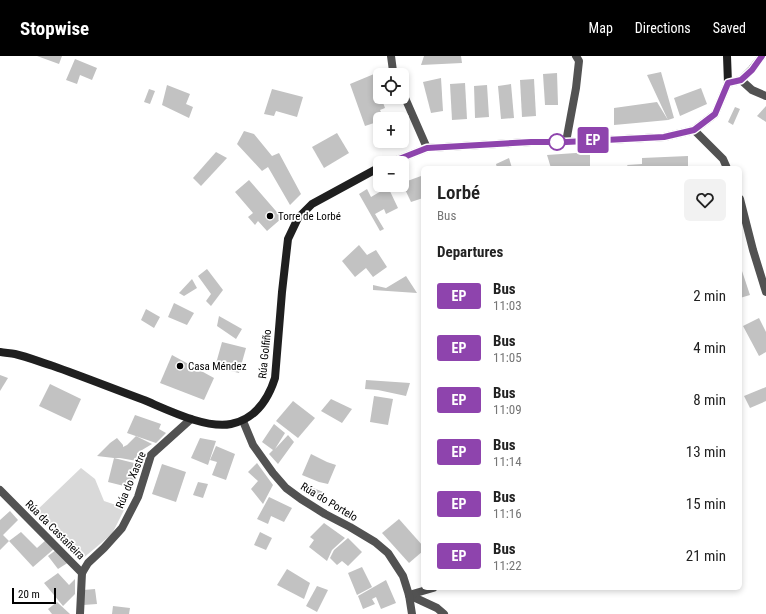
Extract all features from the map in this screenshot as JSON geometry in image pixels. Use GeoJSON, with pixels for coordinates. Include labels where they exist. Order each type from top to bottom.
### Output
{"type":"FeatureCollection","features":[{"type":"Feature","properties":{"kind":"main road"},"geometry":{"type":"LineString","coordinates":[[407,156],[427,148],[664,137],[694,130],[715,114],[728,83],[727,56]]}},
{"type":"Feature","properties":{"kind":"main road","name":"Rúa Golfiño"},"geometry":{"type":"LineString","coordinates":[[243,421],[254,413],[262,404],[271,391],[275,378],[288,239],[298,218],[312,204],[373,171]]}},
{"type":"Feature","properties":{"kind":"main road"},"geometry":{"type":"LineString","coordinates":[[0,352],[16,354],[83,376],[191,419],[212,424],[230,424],[243,421]]}},
{"type":"Feature","properties":{"kind":"street"},"geometry":{"type":"LineString","coordinates":[[390,56],[392,68]]}},
{"type":"Feature","properties":{"kind":"street"},"geometry":{"type":"LineString","coordinates":[[566,142],[576,88],[579,61],[576,56]]}},
{"type":"Feature","properties":{"kind":"street"},"geometry":{"type":"LineString","coordinates":[[728,83],[741,80],[752,70],[762,56]]}},
{"type":"Feature","properties":{"kind":"street"},"geometry":{"type":"LineString","coordinates":[[741,80],[752,90],[766,96]]}},
{"type":"Feature","properties":{"kind":"street"},"geometry":{"type":"LineString","coordinates":[[408,104],[427,148]]}},
{"type":"Feature","properties":{"kind":"street"},"geometry":{"type":"LineString","coordinates":[[694,130],[723,160],[726,166]]}},
{"type":"Feature","properties":{"kind":"street"},"geometry":{"type":"LineString","coordinates":[[742,207],[766,292]]}},
{"type":"Feature","properties":{"kind":"street","name":"Rúa do Xastre"},"geometry":{"type":"LineString","coordinates":[[82,572],[88,563],[122,528],[138,498],[152,455],[191,419]]}},
{"type":"Feature","properties":{"kind":"street","name":"Rúa do Portelo"},"geometry":{"type":"LineString","coordinates":[[243,421],[253,445],[273,474],[286,488],[325,514],[375,542],[388,553],[403,576],[410,595],[412,614]]}},
{"type":"Feature","properties":{"kind":"street","name":"Rúa da Castañeira"},"geometry":{"type":"LineString","coordinates":[[0,490],[82,572],[80,614]]}},
{"type":"Feature","properties":{"kind":"street"},"geometry":{"type":"LineString","coordinates":[[410,595],[426,590]]}},
{"type":"Feature","properties":{"kind":"street"},"geometry":{"type":"LineString","coordinates":[[410,595],[437,608],[444,614]]}},
{"type":"Feature","properties":{"kind":"shaded area"},"geometry":{"type":"Polygon","coordinates":[[[81,468],[95,479],[104,501],[125,508],[112,534],[82,559],[34,513],[81,468]]]}},
{"type":"Feature","properties":{"kind":"building"},"geometry":{"type":"Polygon","coordinates":[[[37,56],[62,56],[59,64],[37,56]]]}},
{"type":"Feature","properties":{"kind":"building"},"geometry":{"type":"Polygon","coordinates":[[[424,56],[461,56],[462,63],[421,65],[424,56]]]}},
{"type":"Feature","properties":{"kind":"building"},"geometry":{"type":"Polygon","coordinates":[[[75,59],[97,68],[92,80],[80,75],[77,84],[66,80],[75,59]]]}},
{"type":"Feature","properties":{"kind":"building"},"geometry":{"type":"Polygon","coordinates":[[[661,72],[674,118],[668,120],[647,75],[661,72]]]}},
{"type":"Feature","properties":{"kind":"building"},"geometry":{"type":"Polygon","coordinates":[[[557,73],[558,105],[545,105],[543,74],[557,73]]]}},
{"type":"Feature","properties":{"kind":"building"},"geometry":{"type":"Polygon","coordinates":[[[373,74],[373,104],[384,104],[385,108],[380,110],[381,112],[373,112],[373,123],[365,126],[350,84],[373,74]]]}},
{"type":"Feature","properties":{"kind":"building"},"geometry":{"type":"Polygon","coordinates":[[[441,78],[443,111],[431,113],[423,82],[441,78]]]}},
{"type":"Feature","properties":{"kind":"building"},"geometry":{"type":"Polygon","coordinates":[[[534,79],[536,116],[522,117],[520,80],[534,79]]]}},
{"type":"Feature","properties":{"kind":"building"},"geometry":{"type":"Polygon","coordinates":[[[465,83],[467,119],[452,120],[450,84],[465,83]]]}},
{"type":"Feature","properties":{"kind":"building"},"geometry":{"type":"Polygon","coordinates":[[[511,84],[514,118],[501,119],[498,86],[511,84]]]}},
{"type":"Feature","properties":{"kind":"building"},"geometry":{"type":"Polygon","coordinates":[[[167,85],[190,94],[186,104],[193,107],[189,118],[162,105],[167,85]]]}},
{"type":"Feature","properties":{"kind":"building"},"geometry":{"type":"Polygon","coordinates":[[[487,85],[489,117],[475,118],[474,86],[487,85]]]}},
{"type":"Feature","properties":{"kind":"building"},"geometry":{"type":"Polygon","coordinates":[[[701,88],[707,104],[680,116],[674,98],[701,88]]]}},
{"type":"Feature","properties":{"kind":"building"},"geometry":{"type":"Polygon","coordinates":[[[149,89],[155,91],[150,104],[144,102],[149,89]]]}},
{"type":"Feature","properties":{"kind":"building"},"geometry":{"type":"Polygon","coordinates":[[[272,89],[303,97],[297,117],[276,111],[274,116],[264,114],[272,89]]]}},
{"type":"Feature","properties":{"kind":"building"},"geometry":{"type":"Polygon","coordinates":[[[657,102],[668,120],[614,125],[614,108],[657,102]]]}},
{"type":"Feature","properties":{"kind":"building"},"geometry":{"type":"Polygon","coordinates":[[[766,106],[766,122],[757,116],[766,106]]]}},
{"type":"Feature","properties":{"kind":"building"},"geometry":{"type":"Polygon","coordinates":[[[735,107],[740,109],[733,125],[728,122],[735,107]]]}},
{"type":"Feature","properties":{"kind":"building"},"geometry":{"type":"Polygon","coordinates":[[[244,131],[254,134],[272,156],[279,153],[301,194],[290,205],[268,167],[262,171],[237,144],[244,131]]]}},
{"type":"Feature","properties":{"kind":"building"},"geometry":{"type":"Polygon","coordinates":[[[337,133],[349,153],[324,168],[312,147],[337,133]]]}},
{"type":"Feature","properties":{"kind":"building"},"geometry":{"type":"Polygon","coordinates":[[[216,152],[227,158],[201,186],[193,178],[216,152]]]}},
{"type":"Feature","properties":{"kind":"building"},"geometry":{"type":"Polygon","coordinates":[[[590,152],[590,166],[550,166],[547,155],[590,152]]]}},
{"type":"Feature","properties":{"kind":"building"},"geometry":{"type":"Polygon","coordinates":[[[688,156],[688,166],[627,165],[642,164],[642,158],[688,156]]]}},
{"type":"Feature","properties":{"kind":"building"},"geometry":{"type":"Polygon","coordinates":[[[509,158],[511,166],[496,166],[496,164],[509,158]]]}},
{"type":"Feature","properties":{"kind":"building"},"geometry":{"type":"Polygon","coordinates":[[[421,176],[421,199],[411,202],[406,192],[409,192],[409,180],[421,176]]]}},
{"type":"Feature","properties":{"kind":"building"},"geometry":{"type":"Polygon","coordinates":[[[249,180],[282,218],[267,231],[258,221],[255,225],[248,217],[253,213],[235,192],[249,180]]]}},
{"type":"Feature","properties":{"kind":"building"},"geometry":{"type":"Polygon","coordinates":[[[367,189],[371,197],[380,192],[390,192],[398,208],[386,214],[384,209],[375,214],[384,229],[380,231],[359,194],[367,189]]]}},
{"type":"Feature","properties":{"kind":"building"},"geometry":{"type":"Polygon","coordinates":[[[359,245],[367,255],[376,250],[387,267],[373,277],[366,268],[355,277],[342,261],[359,245]]]}},
{"type":"Feature","properties":{"kind":"building"},"geometry":{"type":"Polygon","coordinates":[[[207,269],[223,290],[211,306],[206,301],[211,294],[198,276],[207,269]]]}},
{"type":"Feature","properties":{"kind":"building"},"geometry":{"type":"Polygon","coordinates":[[[742,271],[750,295],[742,297],[742,271]]]}},
{"type":"Feature","properties":{"kind":"building"},"geometry":{"type":"Polygon","coordinates":[[[406,276],[417,293],[373,290],[373,285],[386,288],[406,276]]]}},
{"type":"Feature","properties":{"kind":"building"},"geometry":{"type":"Polygon","coordinates":[[[192,279],[197,288],[184,296],[179,293],[192,279]]]}},
{"type":"Feature","properties":{"kind":"building"},"geometry":{"type":"Polygon","coordinates":[[[174,303],[194,313],[187,325],[168,317],[174,303]]]}},
{"type":"Feature","properties":{"kind":"building"},"geometry":{"type":"Polygon","coordinates":[[[146,309],[160,317],[154,328],[141,320],[146,309]]]}},
{"type":"Feature","properties":{"kind":"building"},"geometry":{"type":"Polygon","coordinates":[[[219,316],[242,329],[236,339],[217,326],[219,316]]]}},
{"type":"Feature","properties":{"kind":"building"},"geometry":{"type":"Polygon","coordinates":[[[759,318],[766,332],[766,352],[759,356],[743,326],[759,318]]]}},
{"type":"Feature","properties":{"kind":"building"},"geometry":{"type":"Polygon","coordinates":[[[222,342],[246,348],[239,373],[215,367],[222,342]]]}},
{"type":"Feature","properties":{"kind":"building","name":"Casa Méndez"},"geometry":{"type":"Polygon","coordinates":[[[172,355],[214,378],[204,400],[160,383],[172,355]]]}},
{"type":"Feature","properties":{"kind":"building"},"geometry":{"type":"Polygon","coordinates":[[[0,375],[8,378],[0,391],[0,375]]]}},
{"type":"Feature","properties":{"kind":"building"},"geometry":{"type":"Polygon","coordinates":[[[366,380],[410,383],[406,396],[378,390],[365,389],[366,380]]]}},
{"type":"Feature","properties":{"kind":"building"},"geometry":{"type":"Polygon","coordinates":[[[50,384],[81,399],[71,421],[39,406],[50,384]]]}},
{"type":"Feature","properties":{"kind":"building"},"geometry":{"type":"Polygon","coordinates":[[[766,387],[766,401],[750,408],[744,396],[766,387]]]}},
{"type":"Feature","properties":{"kind":"building"},"geometry":{"type":"Polygon","coordinates":[[[374,396],[393,399],[388,425],[370,422],[374,396]]]}},
{"type":"Feature","properties":{"kind":"building"},"geometry":{"type":"Polygon","coordinates":[[[331,399],[352,409],[342,423],[321,411],[331,399]]]}},
{"type":"Feature","properties":{"kind":"building"},"geometry":{"type":"Polygon","coordinates":[[[293,401],[315,418],[298,438],[276,421],[293,401]]]}},
{"type":"Feature","properties":{"kind":"building"},"geometry":{"type":"Polygon","coordinates":[[[135,415],[161,424],[159,429],[166,433],[156,443],[127,433],[135,415]]]}},
{"type":"Feature","properties":{"kind":"building"},"geometry":{"type":"Polygon","coordinates":[[[274,424],[285,433],[275,449],[288,435],[294,442],[278,464],[269,454],[273,450],[262,442],[274,424]]]}},
{"type":"Feature","properties":{"kind":"building"},"geometry":{"type":"Polygon","coordinates":[[[136,436],[152,444],[137,453],[137,461],[97,456],[117,438],[123,447],[136,436]]]}},
{"type":"Feature","properties":{"kind":"building"},"geometry":{"type":"Polygon","coordinates":[[[200,438],[216,441],[208,465],[191,458],[200,438]]]}},
{"type":"Feature","properties":{"kind":"building"},"geometry":{"type":"Polygon","coordinates":[[[216,446],[235,454],[226,480],[212,475],[217,462],[210,460],[216,446]]]}},
{"type":"Feature","properties":{"kind":"building"},"geometry":{"type":"Polygon","coordinates":[[[311,454],[336,465],[328,484],[302,475],[311,454]]]}},
{"type":"Feature","properties":{"kind":"building"},"geometry":{"type":"Polygon","coordinates":[[[114,458],[138,464],[132,488],[108,482],[114,458]]]}},
{"type":"Feature","properties":{"kind":"building"},"geometry":{"type":"Polygon","coordinates":[[[257,463],[273,485],[263,504],[251,489],[258,481],[248,472],[257,463]]]}},
{"type":"Feature","properties":{"kind":"building"},"geometry":{"type":"Polygon","coordinates":[[[162,464],[186,472],[176,502],[152,494],[162,464]]]}},
{"type":"Feature","properties":{"kind":"building"},"geometry":{"type":"Polygon","coordinates":[[[198,482],[208,484],[203,498],[193,495],[198,482]]]}},
{"type":"Feature","properties":{"kind":"building"},"geometry":{"type":"Polygon","coordinates":[[[308,486],[326,493],[323,498],[318,495],[316,497],[305,491],[308,486]]]}},
{"type":"Feature","properties":{"kind":"building"},"geometry":{"type":"Polygon","coordinates":[[[269,497],[292,508],[284,522],[271,516],[268,524],[257,519],[269,497]]]}},
{"type":"Feature","properties":{"kind":"building"},"geometry":{"type":"Polygon","coordinates":[[[10,511],[18,520],[3,535],[9,541],[0,550],[0,520],[10,511]]]}},
{"type":"Feature","properties":{"kind":"building"},"geometry":{"type":"Polygon","coordinates":[[[399,519],[421,544],[421,553],[409,563],[382,533],[399,519]]]}},
{"type":"Feature","properties":{"kind":"building"},"geometry":{"type":"Polygon","coordinates":[[[324,523],[345,538],[332,550],[327,561],[309,547],[314,540],[310,537],[324,523]]]}},
{"type":"Feature","properties":{"kind":"building"},"geometry":{"type":"Polygon","coordinates":[[[21,532],[37,548],[46,540],[55,548],[33,567],[9,541],[21,532]]]}},
{"type":"Feature","properties":{"kind":"building"},"geometry":{"type":"Polygon","coordinates":[[[260,532],[272,538],[266,550],[254,545],[260,532]]]}},
{"type":"Feature","properties":{"kind":"building"},"geometry":{"type":"Polygon","coordinates":[[[348,538],[362,552],[348,566],[342,561],[337,565],[330,558],[334,550],[348,538]]]}},
{"type":"Feature","properties":{"kind":"building"},"geometry":{"type":"Polygon","coordinates":[[[56,550],[69,562],[58,569],[48,556],[56,550]]]}},
{"type":"Feature","properties":{"kind":"building"},"geometry":{"type":"Polygon","coordinates":[[[362,567],[372,587],[357,595],[348,573],[362,567]]]}},
{"type":"Feature","properties":{"kind":"building"},"geometry":{"type":"Polygon","coordinates":[[[287,569],[310,583],[304,599],[277,585],[287,569]]]}},
{"type":"Feature","properties":{"kind":"building"},"geometry":{"type":"Polygon","coordinates":[[[58,573],[69,585],[75,579],[75,594],[63,606],[44,583],[58,573]]]}},
{"type":"Feature","properties":{"kind":"building"},"geometry":{"type":"Polygon","coordinates":[[[386,580],[396,603],[381,609],[376,597],[372,599],[375,604],[363,609],[358,596],[386,580]]]}},
{"type":"Feature","properties":{"kind":"building"},"geometry":{"type":"Polygon","coordinates":[[[317,586],[328,590],[317,612],[306,606],[317,586]]]}},
{"type":"Feature","properties":{"kind":"building"},"geometry":{"type":"Polygon","coordinates":[[[95,589],[97,604],[83,605],[83,590],[95,589]]]}},
{"type":"Feature","properties":{"kind":"building"},"geometry":{"type":"Polygon","coordinates":[[[57,602],[70,614],[52,614],[48,609],[57,602]]]}},
{"type":"Feature","properties":{"kind":"building"},"geometry":{"type":"Polygon","coordinates":[[[113,606],[130,608],[129,614],[112,614],[113,606]]]}},
{"type":"Feature","properties":{"kind":"bus line","name":"EP"},"geometry":{"type":"LineString","coordinates":[[407,156],[427,148],[664,137],[694,130],[715,114],[728,83],[741,80],[752,70],[762,56]]}},
{"type":"Feature","properties":{"kind":"place","name":"Torre de Lorbé"},"geometry":{"type":"Point","coordinates":[270,216]}},
{"type":"Feature","properties":{"kind":"place","name":"Casa Méndez"},"geometry":{"type":"Point","coordinates":[180,366]}}]}
